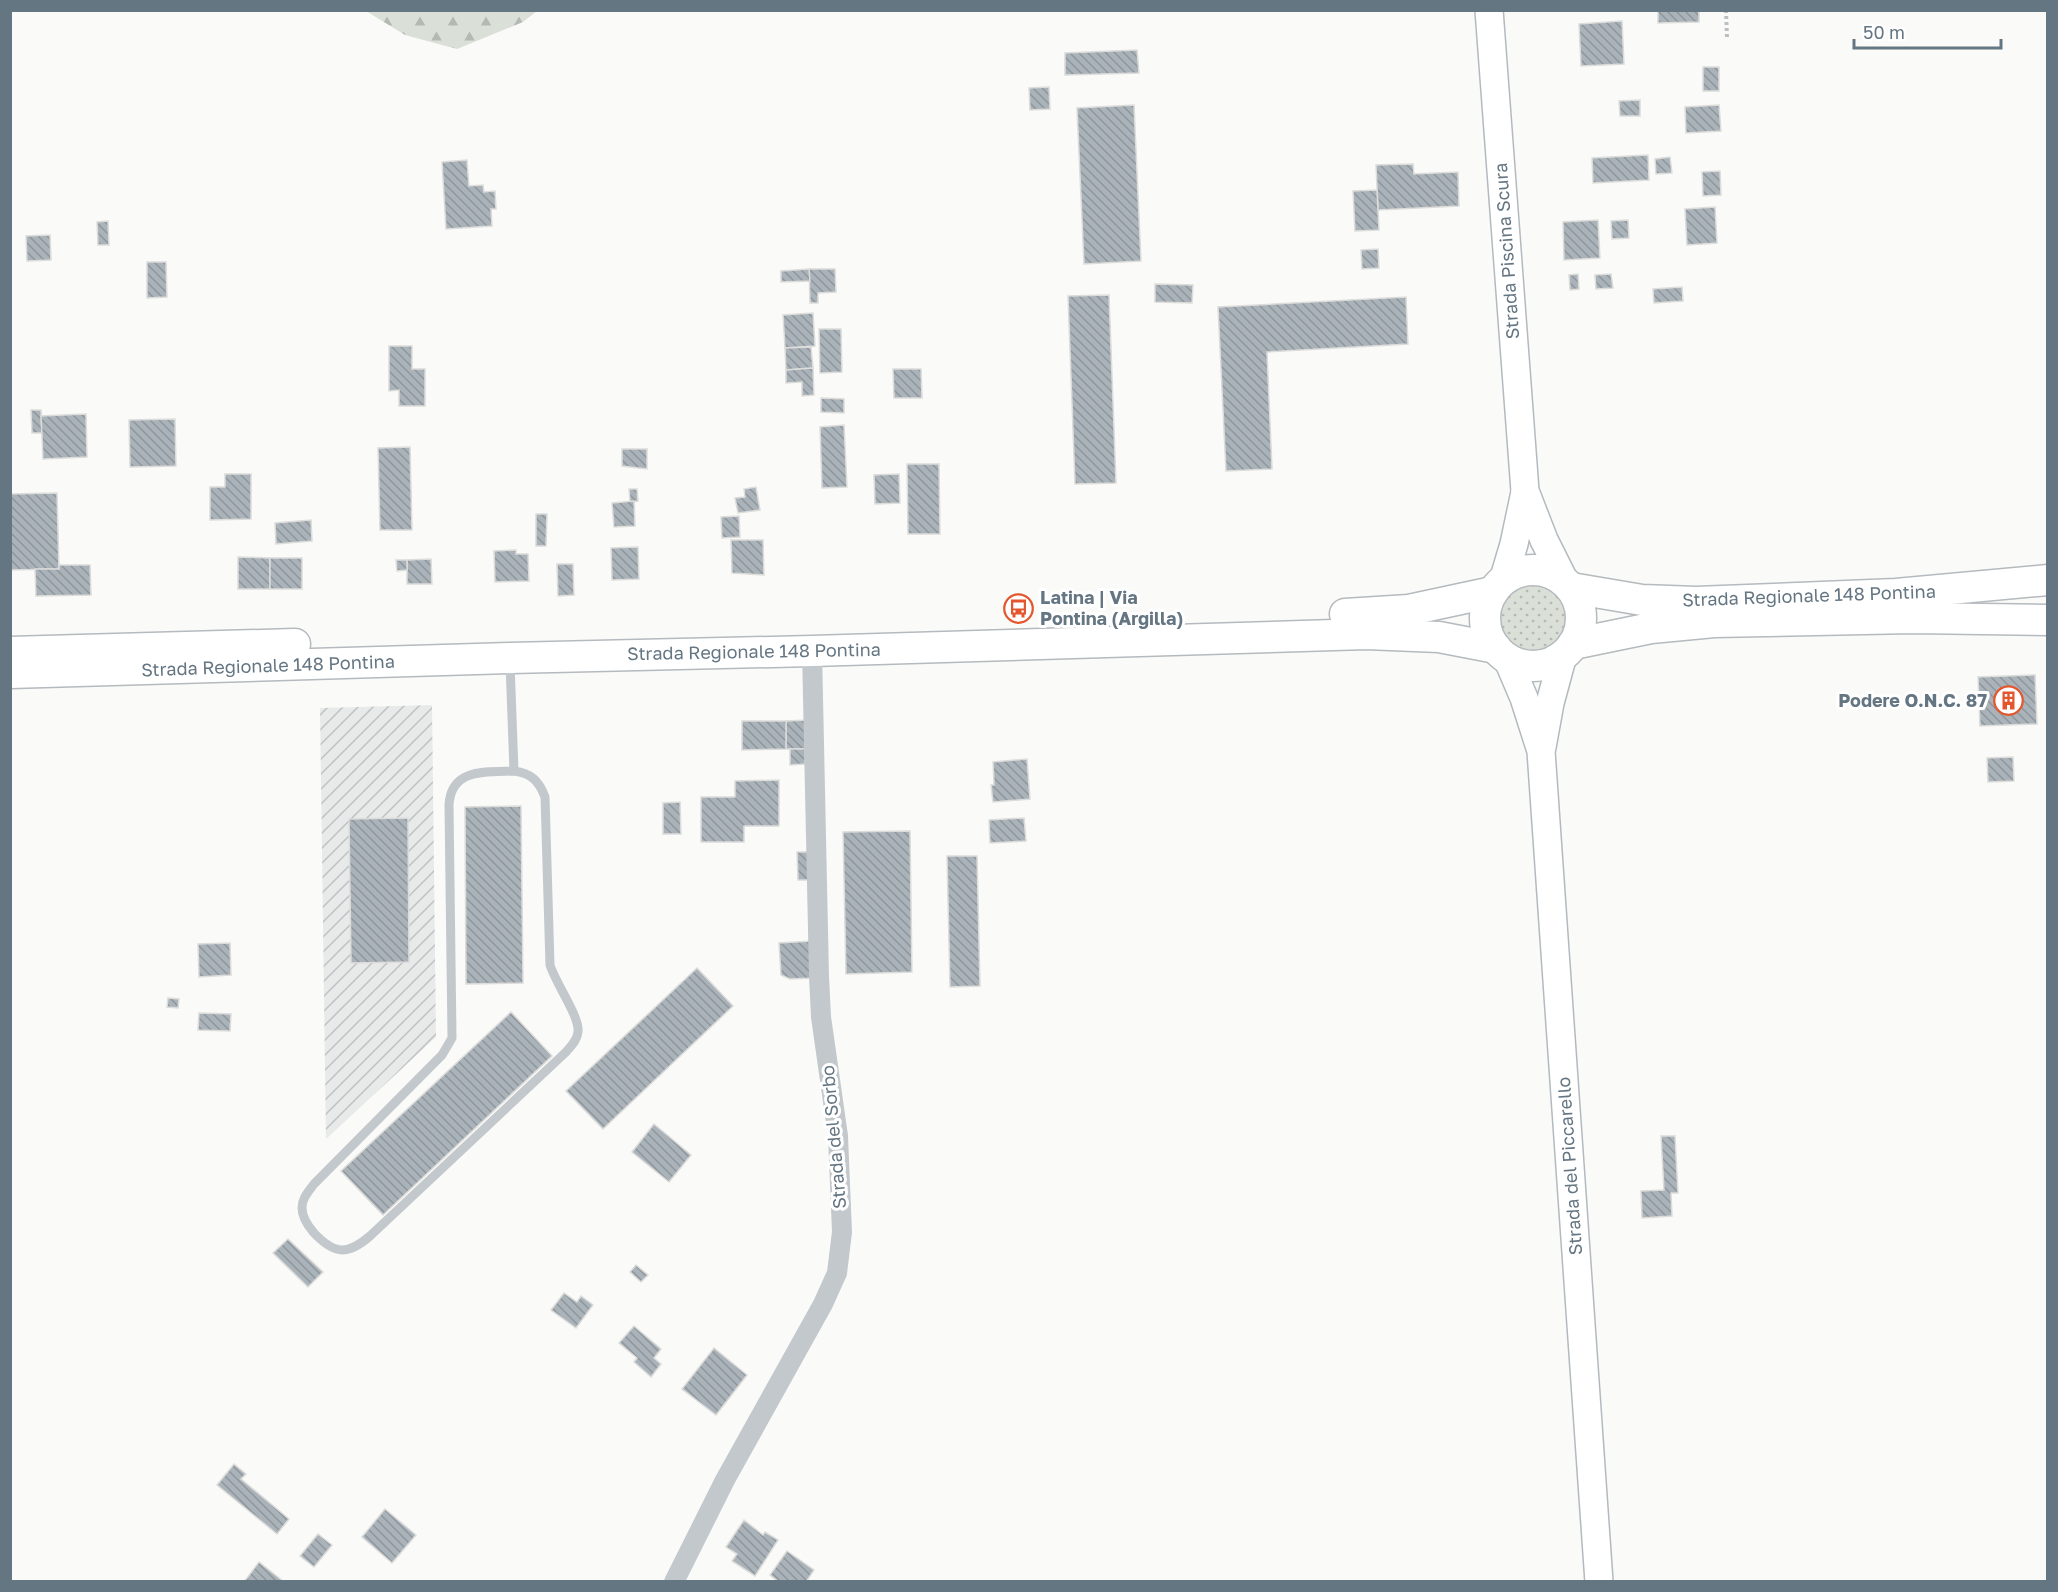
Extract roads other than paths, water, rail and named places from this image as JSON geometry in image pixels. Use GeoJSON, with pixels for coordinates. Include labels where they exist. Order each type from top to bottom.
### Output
{"type":"FeatureCollection","features":[{"type":"Feature","properties":{"kind":"main road","name":"Strada Regionale 148 Pontina"},"geometry":{"type":"LineString","coordinates":[[10,652],[1371,614],[1428,606],[1498,586],[1516,573],[1530,570],[1545,572],[1568,585],[1642,600],[1696,602],[1896,594],[2048,580]]}},
{"type":"Feature","properties":{"kind":"main road"},"geometry":{"type":"LineString","coordinates":[[1568,585],[1578,600],[1581,615],[1580,630],[1568,649]]}},
{"type":"Feature","properties":{"kind":"main road"},"geometry":{"type":"LineString","coordinates":[[1498,586],[1486,605],[1485,620],[1488,635],[1501,653]]}},
{"type":"Feature","properties":{"kind":"main road","name":"Strada Regionale 148 Pontina"},"geometry":{"type":"LineString","coordinates":[[10,673],[1373,633],[1439,637],[1501,653],[1520,664],[1535,666],[1550,662],[1568,649],[1651,627],[1714,622],[1913,618],[2048,620]]}},
{"type":"Feature","properties":{"kind":"street","name":"Strada Piscina Scura"},"geometry":{"type":"LineString","coordinates":[[1489,10],[1525,491],[1514,544],[1498,586]]}},
{"type":"Feature","properties":{"kind":"street","name":"Strada Piscina Scura"},"geometry":{"type":"LineString","coordinates":[[1525,491],[1544,540],[1568,585]]}},
{"type":"Feature","properties":{"kind":"street","name":"Strada del Piccarello"},"geometry":{"type":"LineString","coordinates":[[1541,751],[1550,703],[1568,649]]}},
{"type":"Feature","properties":{"kind":"street","name":"Strada del Sorbo"},"geometry":{"type":"LineString","coordinates":[[674,1581],[725,1480],[823,1304],[837,1273],[841,1253],[838,1136],[819,987],[812,651]]}},
{"type":"Feature","properties":{"kind":"street","name":"Strada del Piccarello"},"geometry":{"type":"LineString","coordinates":[[1501,653],[1524,698],[1541,751],[1599,1581]]}},
{"type":"Feature","properties":{"kind":"lane"},"geometry":{"type":"LineString","coordinates":[[510,658],[514,771]]}},
{"type":"Feature","properties":{"kind":"lane"},"geometry":{"type":"LineString","coordinates":[[514,771],[531,776],[538,782],[544,797],[550,965],[556,982],[576,1018],[578,1025],[576,1039],[557,1060],[370,1236],[348,1249],[331,1248],[309,1228],[302,1209],[303,1200],[315,1184],[442,1055],[452,1038],[449,805],[452,791],[460,780],[474,773],[514,771]]}},
{"type":"Feature","properties":{"kind":"place","name":"Latina | Via Pontina (Argilla)"},"geometry":{"type":"Point","coordinates":[1019,608]}},
{"type":"Feature","properties":{"kind":"place","name":"Podere O.N.C. 87"},"geometry":{"type":"Point","coordinates":[2008,701]}}]}
